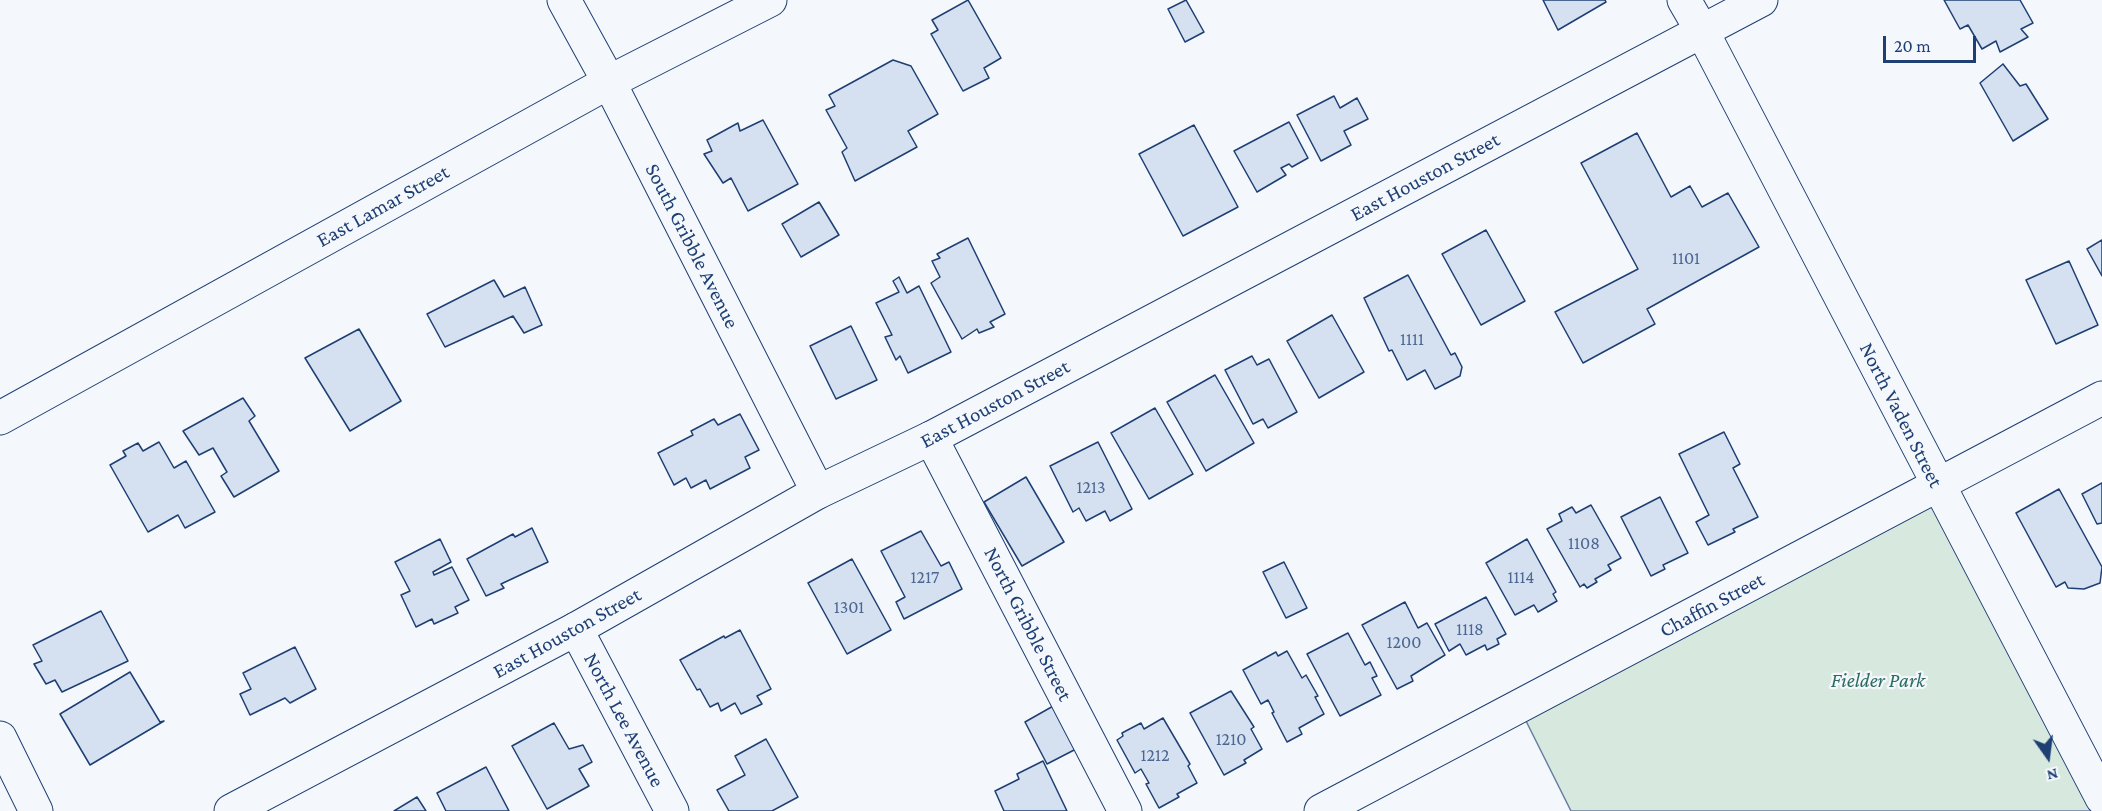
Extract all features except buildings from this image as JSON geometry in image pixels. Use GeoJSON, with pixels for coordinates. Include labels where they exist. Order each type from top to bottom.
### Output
{"type":"FeatureCollection","features":[{"type":"Feature","properties":{"kind":"street","name":"South Gribble Avenue"},"geometry":{"type":"LineString","coordinates":[[564,0],[609,82],[818,492]]}},
{"type":"Feature","properties":{"kind":"street","name":"East Lamar Street"},"geometry":{"type":"LineString","coordinates":[[0,418],[609,82],[770,0]]}},
{"type":"Feature","properties":{"kind":"street","name":"North Vaden Street"},"geometry":{"type":"LineString","coordinates":[[1684,0],[2102,798]]}},
{"type":"Feature","properties":{"kind":"street","name":"East Houston Street"},"geometry":{"type":"LineString","coordinates":[[231,811],[576,629],[818,492],[931,438],[1761,0]]}},
{"type":"Feature","properties":{"kind":"street","name":"Chaffin Street"},"geometry":{"type":"LineString","coordinates":[[1321,811],[2102,398]]}},
{"type":"Feature","properties":{"kind":"street","name":"North Gribble Street"},"geometry":{"type":"LineString","coordinates":[[931,438],[1125,811]]}},
{"type":"Feature","properties":{"kind":"street","name":"North Lee Avenue"},"geometry":{"type":"LineString","coordinates":[[576,629],[672,811]]}},
{"type":"Feature","properties":{"kind":"street"},"geometry":{"type":"LineString","coordinates":[[0,738],[36,811]]}},
{"type":"Feature","properties":{"kind":"green space","name":"Fielder Park"},"geometry":{"type":"Polygon","coordinates":[[[1933,506],[2092,811],[1571,811],[1526,721],[1933,506]]]}}]}
